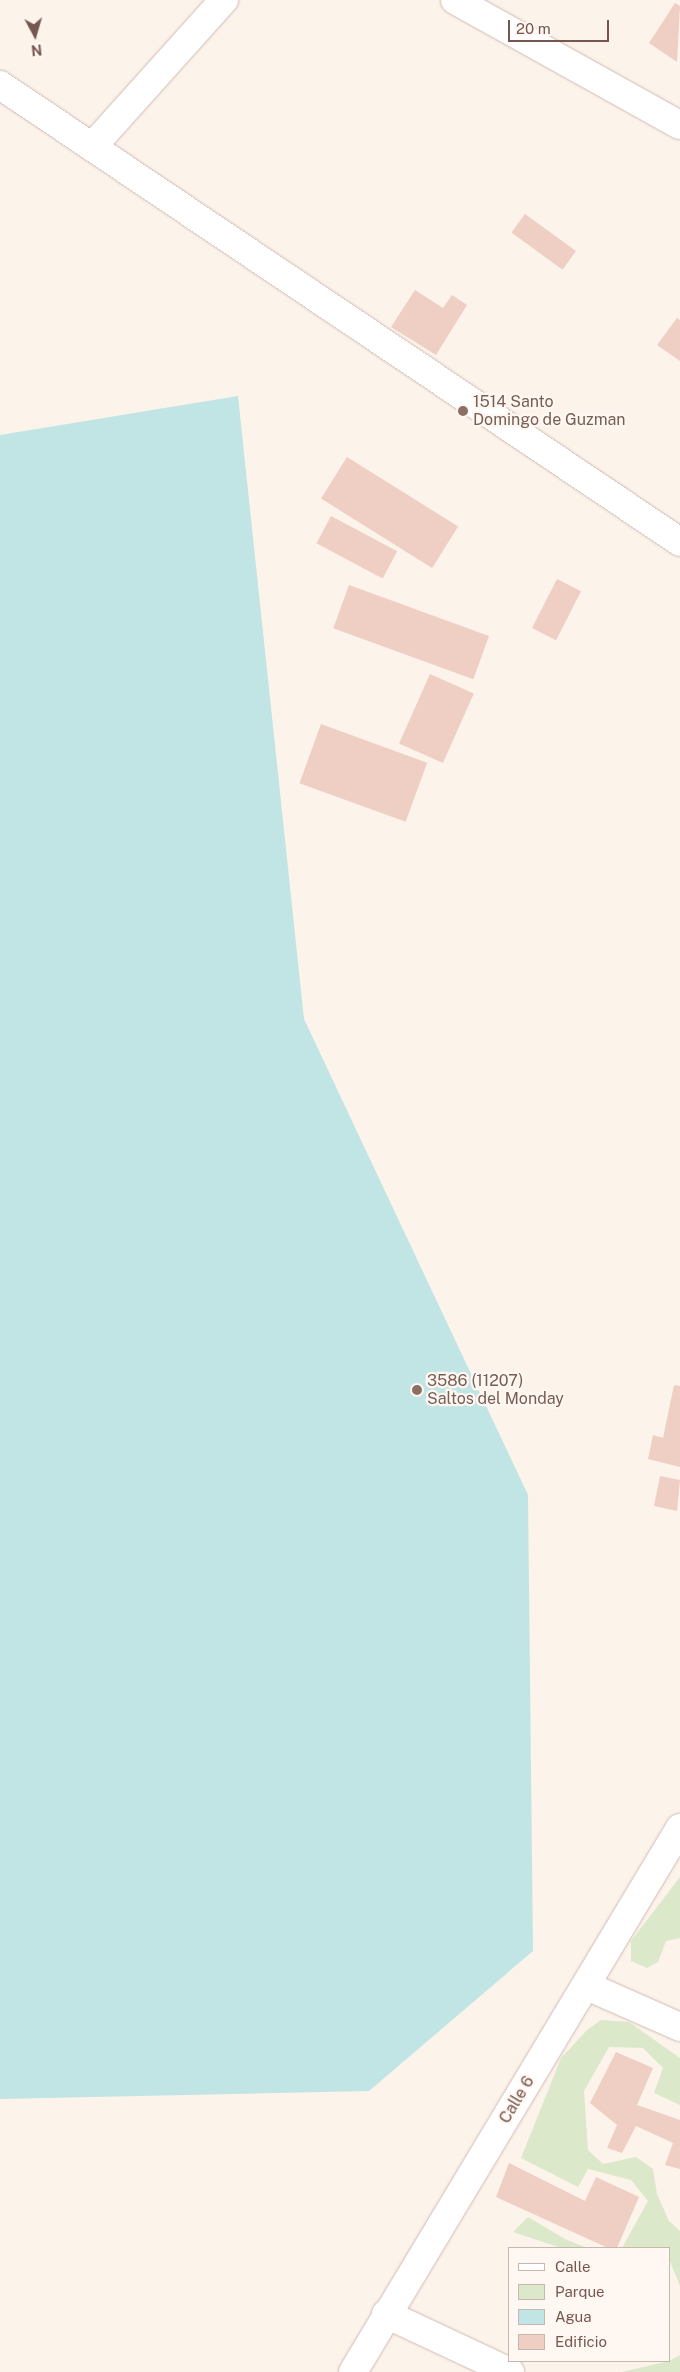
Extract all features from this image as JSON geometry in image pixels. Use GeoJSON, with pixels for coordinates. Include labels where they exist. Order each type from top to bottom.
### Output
{"type":"FeatureCollection","features":[{"type":"Feature","properties":{"kind":"street"},"geometry":{"type":"LineString","coordinates":[[92,147],[224,0]]}},
{"type":"Feature","properties":{"kind":"street"},"geometry":{"type":"LineString","coordinates":[[455,0],[680,125]]}},
{"type":"Feature","properties":{"kind":"street"},"geometry":{"type":"LineString","coordinates":[[0,85],[679,540]]}},
{"type":"Feature","properties":{"kind":"street","name":"Calle 6"},"geometry":{"type":"LineString","coordinates":[[353,2372],[386,2314],[587,1986],[680,1828]]}},
{"type":"Feature","properties":{"kind":"street"},"geometry":{"type":"LineString","coordinates":[[587,1986],[680,2027]]}},
{"type":"Feature","properties":{"kind":"street"},"geometry":{"type":"LineString","coordinates":[[386,2314],[510,2372]]}},
{"type":"Feature","properties":{"kind":"green space"},"geometry":{"type":"Polygon","coordinates":[[[680,1877],[680,1938],[666,1941],[658,1962],[647,1968],[631,1961],[631,1941],[680,1877]]]}},
{"type":"Feature","properties":{"kind":"green space"},"geometry":{"type":"Polygon","coordinates":[[[601,2020],[629,2022],[680,2058],[680,2105],[654,2093],[663,2068],[643,2048],[609,2047],[584,2091],[588,2150],[603,2164],[636,2157],[653,2169],[657,2194],[669,2221],[680,2231],[680,2286],[670,2261],[670,2247],[623,2247],[648,2201],[631,2180],[588,2169],[578,2187],[521,2158],[561,2058],[587,2030],[601,2020]]]}},
{"type":"Feature","properties":{"kind":"green space"},"geometry":{"type":"Polygon","coordinates":[[[528,2217],[565,2239],[585,2247],[558,2247],[513,2232],[528,2217]]]}},
{"type":"Feature","properties":{"kind":"green space"},"geometry":{"type":"Polygon","coordinates":[[[680,2355],[680,2372],[622,2372],[670,2362],[680,2355]]]}},
{"type":"Feature","properties":{"kind":"water"},"geometry":{"type":"Polygon","coordinates":[[[238,396],[304,1019],[528,1495],[533,1951],[369,2091],[0,2099],[0,435],[238,396]]]}},
{"type":"Feature","properties":{"kind":"building"},"geometry":{"type":"Polygon","coordinates":[[[675,3],[680,6],[677,62],[649,43],[675,3]]]}},
{"type":"Feature","properties":{"kind":"building"},"geometry":{"type":"Polygon","coordinates":[[[525,214],[576,251],[562,270],[511,233],[525,214]]]}},
{"type":"Feature","properties":{"kind":"building"},"geometry":{"type":"Polygon","coordinates":[[[415,290],[443,308],[452,295],[467,305],[436,355],[391,327],[415,290]]]}},
{"type":"Feature","properties":{"kind":"building"},"geometry":{"type":"Polygon","coordinates":[[[677,318],[680,320],[680,361],[657,345],[677,318]]]}},
{"type":"Feature","properties":{"kind":"building"},"geometry":{"type":"Polygon","coordinates":[[[347,457],[458,526],[432,568],[321,499],[347,457]]]}},
{"type":"Feature","properties":{"kind":"building"},"geometry":{"type":"Polygon","coordinates":[[[331,516],[397,551],[383,579],[316,543],[331,516]]]}},
{"type":"Feature","properties":{"kind":"building"},"geometry":{"type":"Polygon","coordinates":[[[557,579],[581,591],[556,640],[532,628],[557,579]]]}},
{"type":"Feature","properties":{"kind":"building"},"geometry":{"type":"Polygon","coordinates":[[[349,585],[489,636],[473,679],[333,628],[349,585]]]}},
{"type":"Feature","properties":{"kind":"building"},"geometry":{"type":"Polygon","coordinates":[[[430,674],[474,694],[443,763],[399,743],[430,674]]]}},
{"type":"Feature","properties":{"kind":"building"},"geometry":{"type":"Polygon","coordinates":[[[321,724],[427,763],[406,822],[299,783],[321,724]]]}},
{"type":"Feature","properties":{"kind":"building"},"geometry":{"type":"Polygon","coordinates":[[[674,1385],[680,1386],[680,1467],[648,1459],[653,1435],[663,1438],[674,1385]]]}},
{"type":"Feature","properties":{"kind":"building"},"geometry":{"type":"Polygon","coordinates":[[[660,1476],[680,1480],[677,1511],[654,1506],[660,1476]]]}},
{"type":"Feature","properties":{"kind":"building"},"geometry":{"type":"Polygon","coordinates":[[[616,2052],[653,2068],[637,2105],[680,2120],[680,2169],[665,2165],[673,2143],[636,2126],[622,2153],[607,2148],[617,2125],[590,2103],[616,2052]]]}},
{"type":"Feature","properties":{"kind":"building"},"geometry":{"type":"Polygon","coordinates":[[[509,2163],[585,2201],[596,2177],[639,2197],[617,2247],[606,2247],[496,2197],[509,2163]]]}},
{"type":"Feature","properties":{"kind":"place","name":"1514 Santo Domingo de Guzman"},"geometry":{"type":"Point","coordinates":[463,411]}},
{"type":"Feature","properties":{"kind":"place","name":"3586 (11207) Saltos del Monday"},"geometry":{"type":"Point","coordinates":[417,1390]}}]}
